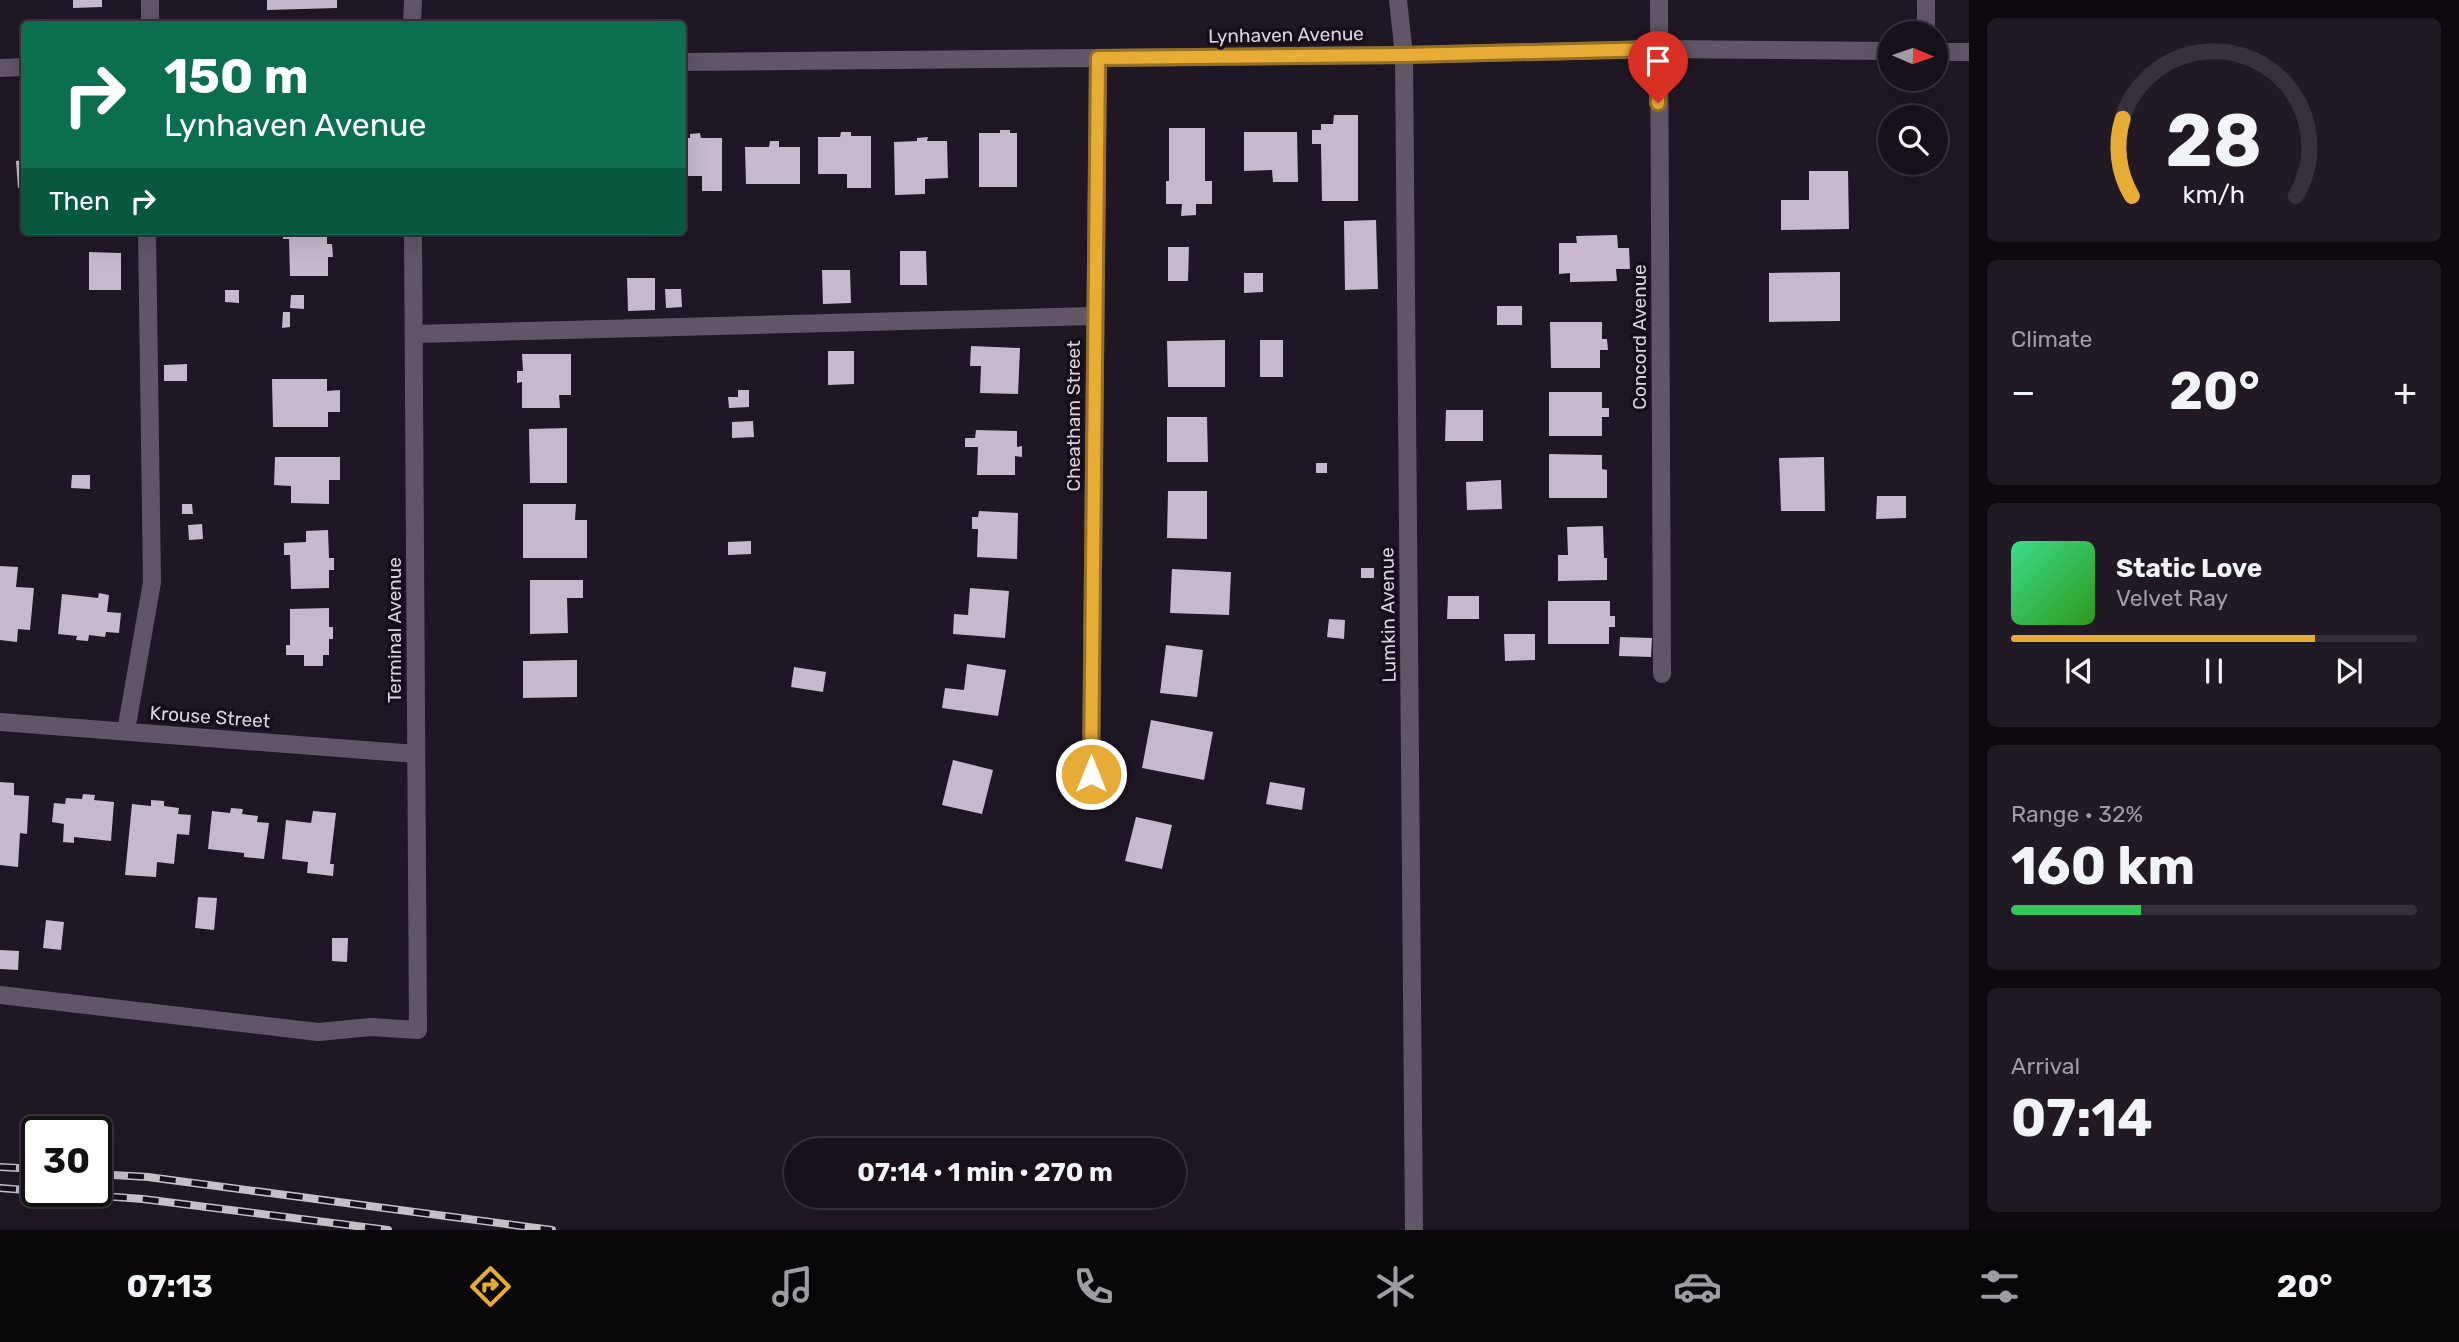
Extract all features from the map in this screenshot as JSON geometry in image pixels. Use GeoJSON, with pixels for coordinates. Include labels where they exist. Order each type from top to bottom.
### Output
{"type":"FeatureCollection","features":[{"type":"Feature","properties":{"kind":"street"},"geometry":{"type":"LineString","coordinates":[[150,0],[150,21]]}},
{"type":"Feature","properties":{"kind":"street"},"geometry":{"type":"LineString","coordinates":[[412,21],[413,0]]}},
{"type":"Feature","properties":{"kind":"street","name":"Lumkin Avenue"},"geometry":{"type":"LineString","coordinates":[[1398,0],[1404,55],[1414,1230]]}},
{"type":"Feature","properties":{"kind":"street","name":"Concord Avenue"},"geometry":{"type":"LineString","coordinates":[[1659,0],[1662,674]]}},
{"type":"Feature","properties":{"kind":"street"},"geometry":{"type":"LineString","coordinates":[[1926,0],[1926,21]]}},
{"type":"Feature","properties":{"kind":"street","name":"Lynhaven Avenue"},"geometry":{"type":"LineString","coordinates":[[686,62],[1404,55],[1658,49],[1878,51]]}},
{"type":"Feature","properties":{"kind":"street"},"geometry":{"type":"LineString","coordinates":[[1948,52],[1969,52]]}},
{"type":"Feature","properties":{"kind":"street","name":"Cheatham Street"},"geometry":{"type":"LineString","coordinates":[[1091,774],[1098,58]]}},
{"type":"Feature","properties":{"kind":"street"},"geometry":{"type":"LineString","coordinates":[[0,68],[21,67]]}},
{"type":"Feature","properties":{"kind":"street"},"geometry":{"type":"LineString","coordinates":[[126,732],[152,582],[147,235]]}},
{"type":"Feature","properties":{"kind":"street","name":"Terminal Avenue"},"geometry":{"type":"LineString","coordinates":[[0,995],[317,1032],[371,1027],[418,1030],[413,235]]}},
{"type":"Feature","properties":{"kind":"street"},"geometry":{"type":"LineString","coordinates":[[414,334],[1095,316]]}},
{"type":"Feature","properties":{"kind":"street","name":"Krouse Street"},"geometry":{"type":"LineString","coordinates":[[0,722],[416,754]]}},
{"type":"Feature","properties":{"kind":"building"},"geometry":{"type":"Polygon","coordinates":[[[73,0],[102,0],[102,7],[73,8],[73,0]]]}},
{"type":"Feature","properties":{"kind":"building"},"geometry":{"type":"Polygon","coordinates":[[[267,0],[337,0],[337,8],[267,10],[267,0]]]}},
{"type":"Feature","properties":{"kind":"building"},"geometry":{"type":"Polygon","coordinates":[[[1334,115],[1358,115],[1358,201],[1322,201],[1321,144],[1312,144],[1312,130],[1321,130],[1321,124],[1333,124],[1334,115]]]}},
{"type":"Feature","properties":{"kind":"building"},"geometry":{"type":"Polygon","coordinates":[[[1169,128],[1205,128],[1205,181],[1212,181],[1212,204],[1196,204],[1196,215],[1181,216],[1182,204],[1166,204],[1169,128]]]}},
{"type":"Feature","properties":{"kind":"building"},"geometry":{"type":"Polygon","coordinates":[[[1000,130],[1017,133],[1017,187],[979,187],[979,133],[1000,133],[1000,130]]]}},
{"type":"Feature","properties":{"kind":"building"},"geometry":{"type":"Polygon","coordinates":[[[841,132],[851,132],[851,136],[871,136],[871,188],[847,188],[847,174],[818,174],[818,137],[840,137],[841,132]]]}},
{"type":"Feature","properties":{"kind":"building"},"geometry":{"type":"Polygon","coordinates":[[[1244,132],[1297,132],[1298,182],[1273,182],[1272,170],[1244,171],[1244,132]]]}},
{"type":"Feature","properties":{"kind":"building"},"geometry":{"type":"Polygon","coordinates":[[[700,133],[701,138],[722,138],[722,191],[702,191],[702,176],[686,176],[686,138],[690,138],[690,134],[700,133]]]}},
{"type":"Feature","properties":{"kind":"building"},"geometry":{"type":"Polygon","coordinates":[[[928,137],[927,141],[947,141],[948,178],[925,179],[925,194],[895,195],[894,142],[917,141],[917,138],[928,137]]]}},
{"type":"Feature","properties":{"kind":"building"},"geometry":{"type":"Polygon","coordinates":[[[770,141],[779,141],[779,147],[800,147],[800,184],[746,184],[745,147],[769,147],[770,141]]]}},
{"type":"Feature","properties":{"kind":"building"},"geometry":{"type":"Polygon","coordinates":[[[21,160],[21,188],[18,188],[16,161],[21,160]]]}},
{"type":"Feature","properties":{"kind":"building"},"geometry":{"type":"Polygon","coordinates":[[[1809,171],[1848,171],[1849,229],[1781,230],[1781,200],[1809,200],[1809,171]]]}},
{"type":"Feature","properties":{"kind":"building"},"geometry":{"type":"Polygon","coordinates":[[[1376,220],[1378,289],[1345,290],[1344,221],[1376,220]]]}},
{"type":"Feature","properties":{"kind":"building"},"geometry":{"type":"Polygon","coordinates":[[[283,235],[327,235],[327,244],[332,244],[333,257],[328,257],[328,276],[290,276],[289,239],[283,239],[283,235]]]}},
{"type":"Feature","properties":{"kind":"building"},"geometry":{"type":"Polygon","coordinates":[[[1617,235],[1618,248],[1629,248],[1630,269],[1616,269],[1617,281],[1570,282],[1570,273],[1559,274],[1559,243],[1577,243],[1576,236],[1617,235]]]}},
{"type":"Feature","properties":{"kind":"building"},"geometry":{"type":"Polygon","coordinates":[[[1168,247],[1189,247],[1188,281],[1168,281],[1168,247]]]}},
{"type":"Feature","properties":{"kind":"building"},"geometry":{"type":"Polygon","coordinates":[[[900,251],[926,251],[927,285],[900,285],[900,251]]]}},
{"type":"Feature","properties":{"kind":"building"},"geometry":{"type":"Polygon","coordinates":[[[89,252],[121,253],[121,290],[89,290],[89,252]]]}},
{"type":"Feature","properties":{"kind":"building"},"geometry":{"type":"Polygon","coordinates":[[[822,270],[850,270],[851,303],[823,304],[822,270]]]}},
{"type":"Feature","properties":{"kind":"building"},"geometry":{"type":"Polygon","coordinates":[[[1840,272],[1840,321],[1769,322],[1769,273],[1840,272]]]}},
{"type":"Feature","properties":{"kind":"building"},"geometry":{"type":"Polygon","coordinates":[[[1244,273],[1263,273],[1263,292],[1244,293],[1244,273]]]}},
{"type":"Feature","properties":{"kind":"building"},"geometry":{"type":"Polygon","coordinates":[[[627,278],[655,278],[655,310],[628,311],[627,278]]]}},
{"type":"Feature","properties":{"kind":"building"},"geometry":{"type":"Polygon","coordinates":[[[665,289],[681,289],[682,307],[666,308],[665,289]]]}},
{"type":"Feature","properties":{"kind":"building"},"geometry":{"type":"Polygon","coordinates":[[[225,290],[239,290],[239,303],[225,302],[225,290]]]}},
{"type":"Feature","properties":{"kind":"building"},"geometry":{"type":"Polygon","coordinates":[[[291,295],[304,295],[304,309],[290,308],[291,295]]]}},
{"type":"Feature","properties":{"kind":"building"},"geometry":{"type":"Polygon","coordinates":[[[1497,306],[1522,306],[1522,325],[1497,325],[1497,306]]]}},
{"type":"Feature","properties":{"kind":"building"},"geometry":{"type":"Polygon","coordinates":[[[283,312],[290,312],[290,327],[282,328],[283,312]]]}},
{"type":"Feature","properties":{"kind":"building"},"geometry":{"type":"Polygon","coordinates":[[[1550,322],[1602,322],[1602,339],[1607,339],[1608,350],[1600,350],[1600,368],[1551,368],[1550,322]]]}},
{"type":"Feature","properties":{"kind":"building"},"geometry":{"type":"Polygon","coordinates":[[[1225,340],[1225,387],[1168,387],[1167,341],[1225,340]]]}},
{"type":"Feature","properties":{"kind":"building"},"geometry":{"type":"Polygon","coordinates":[[[1260,340],[1283,340],[1283,377],[1260,377],[1260,340]]]}},
{"type":"Feature","properties":{"kind":"building"},"geometry":{"type":"Polygon","coordinates":[[[971,346],[1020,348],[1018,394],[980,393],[981,366],[970,366],[971,346]]]}},
{"type":"Feature","properties":{"kind":"building"},"geometry":{"type":"Polygon","coordinates":[[[828,351],[854,351],[854,384],[828,385],[828,351]]]}},
{"type":"Feature","properties":{"kind":"building"},"geometry":{"type":"Polygon","coordinates":[[[522,354],[571,354],[571,395],[559,395],[560,408],[522,408],[522,382],[517,383],[517,371],[523,371],[522,354]]]}},
{"type":"Feature","properties":{"kind":"building"},"geometry":{"type":"Polygon","coordinates":[[[187,364],[187,381],[164,381],[164,365],[187,364]]]}},
{"type":"Feature","properties":{"kind":"building"},"geometry":{"type":"Polygon","coordinates":[[[272,379],[327,379],[327,391],[340,390],[340,412],[328,412],[328,427],[273,427],[272,379]]]}},
{"type":"Feature","properties":{"kind":"building"},"geometry":{"type":"Polygon","coordinates":[[[738,390],[749,390],[749,407],[729,408],[728,397],[738,397],[738,390]]]}},
{"type":"Feature","properties":{"kind":"building"},"geometry":{"type":"Polygon","coordinates":[[[1549,392],[1602,392],[1602,408],[1609,408],[1609,417],[1602,417],[1602,436],[1549,436],[1549,392]]]}},
{"type":"Feature","properties":{"kind":"building"},"geometry":{"type":"Polygon","coordinates":[[[1446,410],[1483,410],[1483,441],[1445,441],[1446,410]]]}},
{"type":"Feature","properties":{"kind":"building"},"geometry":{"type":"Polygon","coordinates":[[[1167,417],[1207,417],[1208,462],[1167,462],[1167,417]]]}},
{"type":"Feature","properties":{"kind":"building"},"geometry":{"type":"Polygon","coordinates":[[[753,421],[754,437],[732,438],[732,422],[753,421]]]}},
{"type":"Feature","properties":{"kind":"building"},"geometry":{"type":"Polygon","coordinates":[[[567,428],[567,483],[530,483],[529,429],[567,428]]]}},
{"type":"Feature","properties":{"kind":"building"},"geometry":{"type":"Polygon","coordinates":[[[976,430],[1017,431],[1017,447],[1022,446],[1022,457],[1015,456],[1015,475],[977,475],[978,447],[965,447],[965,438],[975,438],[976,430]]]}},
{"type":"Feature","properties":{"kind":"building"},"geometry":{"type":"Polygon","coordinates":[[[1549,454],[1602,455],[1602,469],[1607,470],[1607,498],[1549,498],[1549,454]]]}},
{"type":"Feature","properties":{"kind":"building"},"geometry":{"type":"Polygon","coordinates":[[[275,457],[340,457],[340,480],[329,480],[329,504],[291,503],[291,486],[274,485],[275,457]]]}},
{"type":"Feature","properties":{"kind":"building"},"geometry":{"type":"Polygon","coordinates":[[[1824,457],[1825,511],[1781,511],[1779,458],[1824,457]]]}},
{"type":"Feature","properties":{"kind":"building"},"geometry":{"type":"Polygon","coordinates":[[[1316,463],[1327,463],[1327,473],[1316,473],[1316,463]]]}},
{"type":"Feature","properties":{"kind":"building"},"geometry":{"type":"Polygon","coordinates":[[[72,475],[90,475],[90,489],[71,488],[72,475]]]}},
{"type":"Feature","properties":{"kind":"building"},"geometry":{"type":"Polygon","coordinates":[[[1501,480],[1502,509],[1467,510],[1466,482],[1501,480]]]}},
{"type":"Feature","properties":{"kind":"building"},"geometry":{"type":"Polygon","coordinates":[[[1168,491],[1207,491],[1207,539],[1167,538],[1168,491]]]}},
{"type":"Feature","properties":{"kind":"building"},"geometry":{"type":"Polygon","coordinates":[[[1877,496],[1906,496],[1906,518],[1876,519],[1877,496]]]}},
{"type":"Feature","properties":{"kind":"building"},"geometry":{"type":"Polygon","coordinates":[[[182,504],[192,504],[193,514],[182,514],[182,504]]]}},
{"type":"Feature","properties":{"kind":"building"},"geometry":{"type":"Polygon","coordinates":[[[523,504],[576,504],[575,520],[587,520],[587,558],[523,558],[523,504]]]}},
{"type":"Feature","properties":{"kind":"building"},"geometry":{"type":"Polygon","coordinates":[[[979,511],[1018,513],[1017,559],[977,557],[978,529],[972,529],[972,517],[978,517],[979,511]]]}},
{"type":"Feature","properties":{"kind":"building"},"geometry":{"type":"Polygon","coordinates":[[[202,524],[203,539],[189,540],[188,525],[202,524]]]}},
{"type":"Feature","properties":{"kind":"building"},"geometry":{"type":"Polygon","coordinates":[[[1603,526],[1607,580],[1558,581],[1558,555],[1568,555],[1567,527],[1603,526]]]}},
{"type":"Feature","properties":{"kind":"building"},"geometry":{"type":"Polygon","coordinates":[[[328,530],[329,558],[334,558],[334,570],[329,570],[329,588],[291,589],[290,555],[284,555],[284,543],[306,542],[306,531],[328,530]]]}},
{"type":"Feature","properties":{"kind":"building"},"geometry":{"type":"Polygon","coordinates":[[[751,541],[751,554],[728,555],[728,542],[751,541]]]}},
{"type":"Feature","properties":{"kind":"building"},"geometry":{"type":"Polygon","coordinates":[[[0,566],[18,567],[16,587],[34,588],[30,630],[18,629],[17,642],[0,640],[0,566]]]}},
{"type":"Feature","properties":{"kind":"building"},"geometry":{"type":"Polygon","coordinates":[[[1361,568],[1374,568],[1374,578],[1361,578],[1361,568]]]}},
{"type":"Feature","properties":{"kind":"building"},"geometry":{"type":"Polygon","coordinates":[[[1172,569],[1231,572],[1229,615],[1170,613],[1172,569]]]}},
{"type":"Feature","properties":{"kind":"building"},"geometry":{"type":"Polygon","coordinates":[[[530,580],[583,580],[583,598],[567,598],[568,633],[530,634],[530,580]]]}},
{"type":"Feature","properties":{"kind":"building"},"geometry":{"type":"Polygon","coordinates":[[[970,588],[1009,591],[1005,638],[953,634],[954,614],[968,615],[970,588]]]}},
{"type":"Feature","properties":{"kind":"building"},"geometry":{"type":"Polygon","coordinates":[[[99,593],[109,595],[107,612],[121,613],[119,633],[106,632],[105,637],[89,635],[88,641],[76,640],[77,636],[58,634],[62,594],[98,598],[99,593]]]}},
{"type":"Feature","properties":{"kind":"building"},"geometry":{"type":"Polygon","coordinates":[[[1448,596],[1479,596],[1479,619],[1447,619],[1448,596]]]}},
{"type":"Feature","properties":{"kind":"building"},"geometry":{"type":"Polygon","coordinates":[[[1548,601],[1610,601],[1610,616],[1615,616],[1615,627],[1609,627],[1609,644],[1548,644],[1548,601]]]}},
{"type":"Feature","properties":{"kind":"building"},"geometry":{"type":"Polygon","coordinates":[[[329,608],[329,627],[333,627],[333,639],[329,639],[329,655],[323,655],[323,666],[304,666],[304,655],[286,655],[286,645],[290,645],[290,609],[329,608]]]}},
{"type":"Feature","properties":{"kind":"building"},"geometry":{"type":"Polygon","coordinates":[[[1329,619],[1345,620],[1344,639],[1327,637],[1329,619]]]}},
{"type":"Feature","properties":{"kind":"building"},"geometry":{"type":"Polygon","coordinates":[[[1504,634],[1535,634],[1535,660],[1505,661],[1504,634]]]}},
{"type":"Feature","properties":{"kind":"building"},"geometry":{"type":"Polygon","coordinates":[[[1620,637],[1652,638],[1651,657],[1619,656],[1620,637]]]}},
{"type":"Feature","properties":{"kind":"building"},"geometry":{"type":"Polygon","coordinates":[[[1166,645],[1203,650],[1197,697],[1160,693],[1166,645]]]}},
{"type":"Feature","properties":{"kind":"building"},"geometry":{"type":"Polygon","coordinates":[[[577,660],[577,697],[523,698],[523,661],[577,660]]]}},
{"type":"Feature","properties":{"kind":"building"},"geometry":{"type":"Polygon","coordinates":[[[967,664],[1006,670],[998,716],[942,708],[945,688],[964,690],[967,664]]]}},
{"type":"Feature","properties":{"kind":"building"},"geometry":{"type":"Polygon","coordinates":[[[794,667],[826,672],[823,692],[791,687],[794,667]]]}},
{"type":"Feature","properties":{"kind":"building"},"geometry":{"type":"Polygon","coordinates":[[[1151,720],[1213,732],[1204,780],[1142,768],[1151,720]]]}},
{"type":"Feature","properties":{"kind":"building"},"geometry":{"type":"Polygon","coordinates":[[[953,760],[993,770],[982,814],[942,805],[953,760]]]}},
{"type":"Feature","properties":{"kind":"building"},"geometry":{"type":"Polygon","coordinates":[[[0,782],[14,783],[14,795],[29,796],[27,834],[20,833],[18,867],[0,865],[0,782]]]}},
{"type":"Feature","properties":{"kind":"building"},"geometry":{"type":"Polygon","coordinates":[[[1270,782],[1305,788],[1302,810],[1266,804],[1270,782]]]}},
{"type":"Feature","properties":{"kind":"building"},"geometry":{"type":"Polygon","coordinates":[[[83,794],[95,795],[94,800],[114,802],[111,841],[74,837],[74,843],[63,842],[64,824],[52,822],[54,803],[65,804],[66,798],[82,799],[83,794]]]}},
{"type":"Feature","properties":{"kind":"building"},"geometry":{"type":"Polygon","coordinates":[[[151,800],[164,801],[164,806],[179,808],[178,814],[191,815],[189,835],[177,834],[174,864],[157,862],[156,877],[125,875],[132,804],[151,806],[151,800]]]}},
{"type":"Feature","properties":{"kind":"building"},"geometry":{"type":"Polygon","coordinates":[[[231,808],[243,809],[242,814],[258,816],[257,822],[269,823],[264,859],[244,857],[244,853],[208,849],[212,811],[230,813],[231,808]]]}},
{"type":"Feature","properties":{"kind":"building"},"geometry":{"type":"Polygon","coordinates":[[[313,811],[336,813],[330,864],[334,864],[333,876],[307,873],[308,862],[282,859],[286,820],[311,823],[313,811]]]}},
{"type":"Feature","properties":{"kind":"building"},"geometry":{"type":"Polygon","coordinates":[[[1136,817],[1172,825],[1162,869],[1125,861],[1136,817]]]}},
{"type":"Feature","properties":{"kind":"building"},"geometry":{"type":"Polygon","coordinates":[[[198,897],[217,898],[214,930],[195,928],[198,897]]]}},
{"type":"Feature","properties":{"kind":"building"},"geometry":{"type":"Polygon","coordinates":[[[46,920],[64,922],[61,950],[43,948],[46,920]]]}},
{"type":"Feature","properties":{"kind":"building"},"geometry":{"type":"Polygon","coordinates":[[[332,938],[348,938],[347,962],[332,961],[332,938]]]}},
{"type":"Feature","properties":{"kind":"building"},"geometry":{"type":"Polygon","coordinates":[[[0,950],[19,951],[18,970],[0,969],[0,950]]]}},
{"type":"Feature","properties":{"kind":"railway"},"geometry":{"type":"LineString","coordinates":[[0,1167],[21,1168]]}},
{"type":"Feature","properties":{"kind":"railway"},"geometry":{"type":"LineString","coordinates":[[112,1175],[148,1177],[552,1230]]}},
{"type":"Feature","properties":{"kind":"railway"},"geometry":{"type":"LineString","coordinates":[[0,1188],[21,1190]]}},
{"type":"Feature","properties":{"kind":"railway"},"geometry":{"type":"LineString","coordinates":[[112,1197],[388,1230]]}},
{"type":"Feature","properties":{"kind":"route"},"geometry":{"type":"LineString","coordinates":[[1091,774],[1098,58],[1658,49],[1658,103]]}}]}
